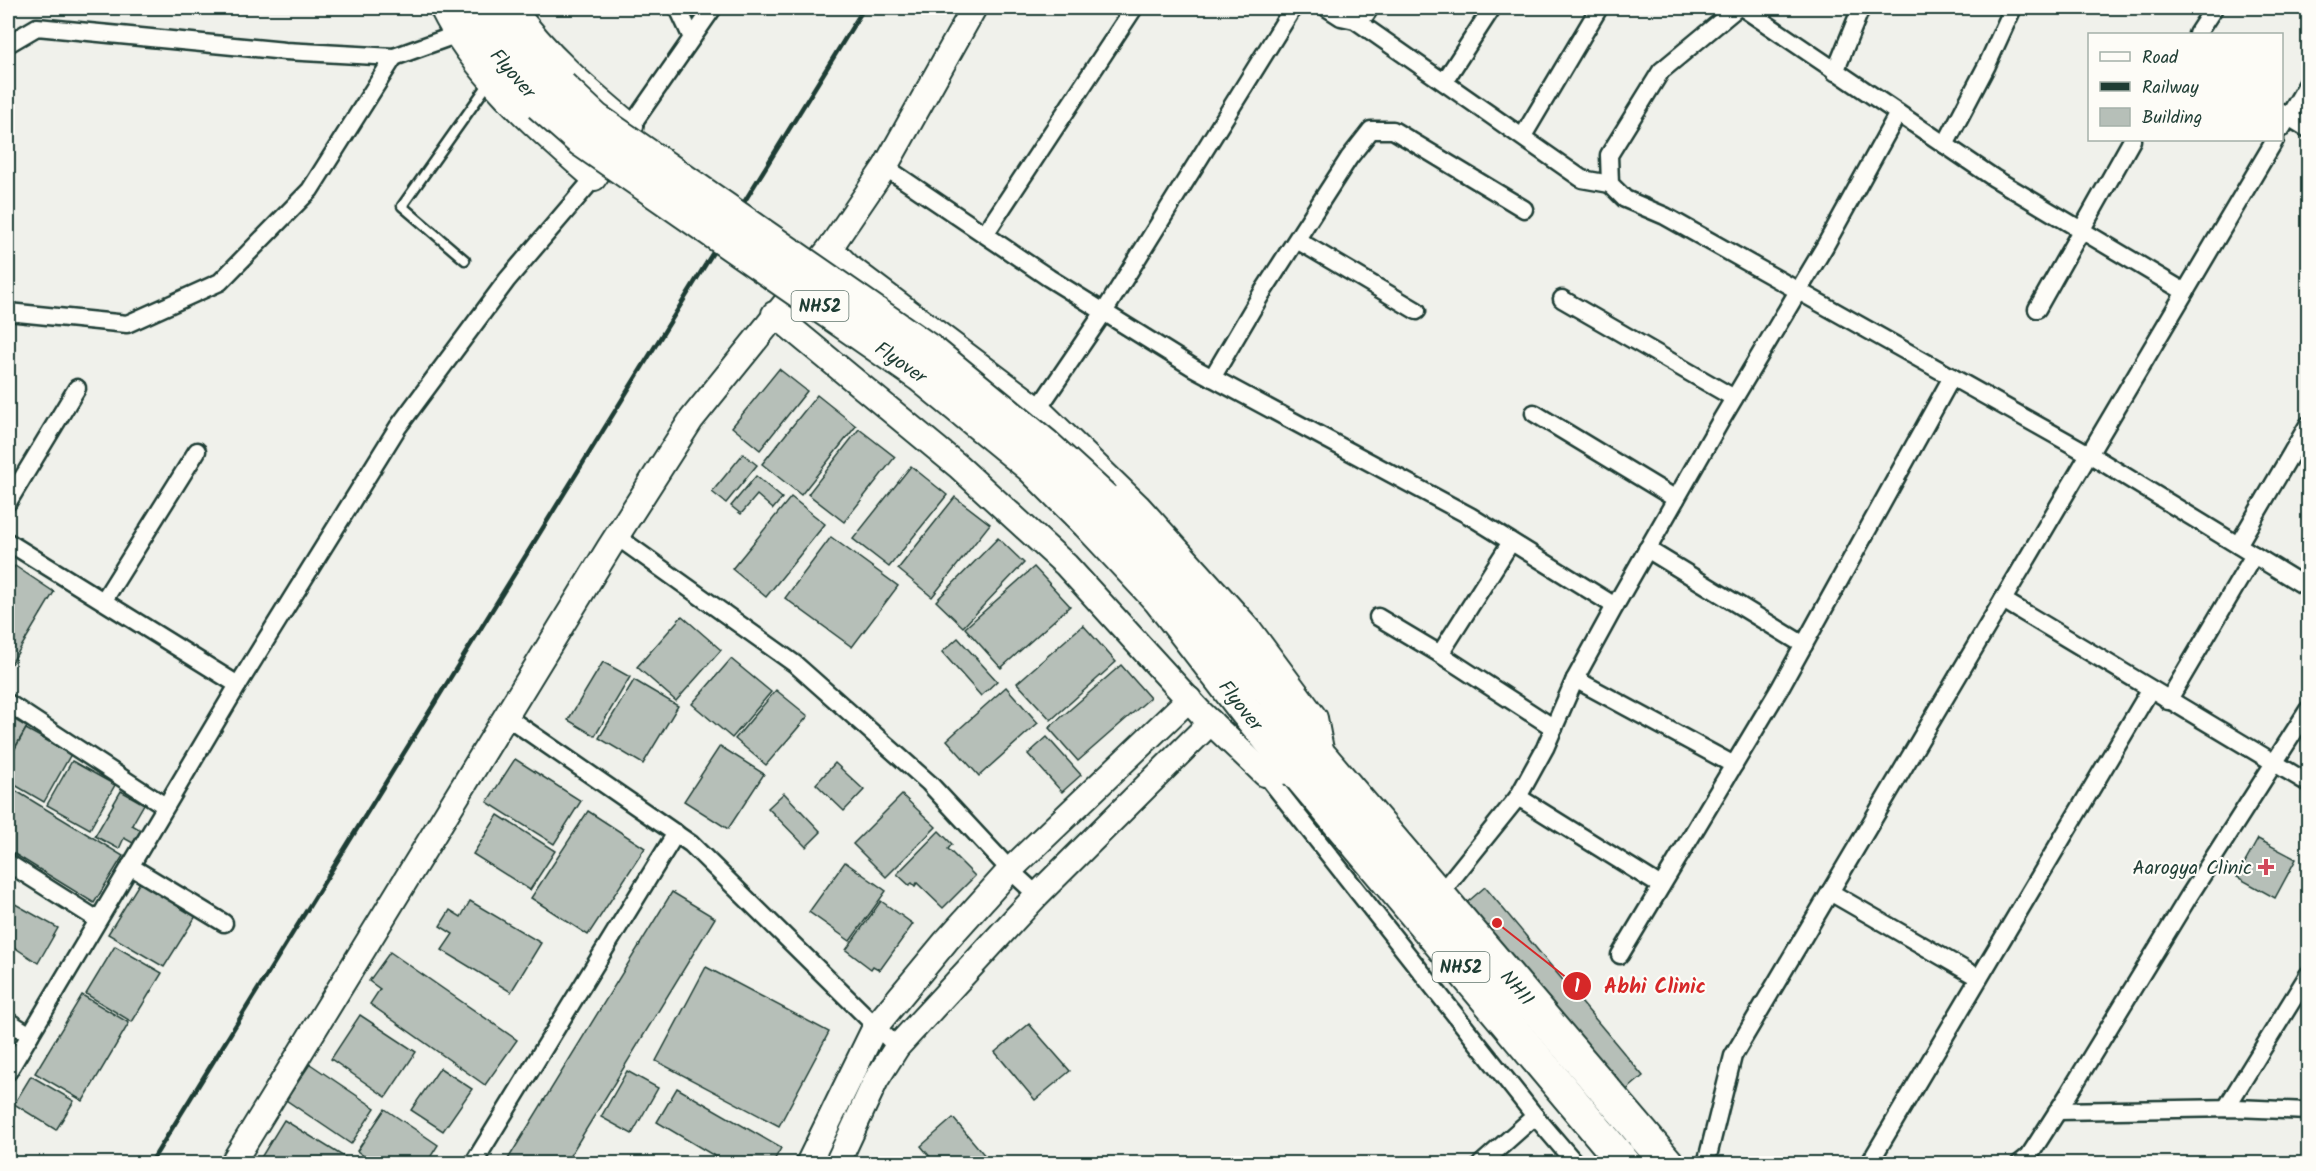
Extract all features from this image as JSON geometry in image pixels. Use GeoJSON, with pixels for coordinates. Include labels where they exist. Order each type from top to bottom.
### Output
{"type":"FeatureCollection","features":[{"type":"Feature","properties":{"kind":"highway","name":"Flyover"},"geometry":{"type":"LineString","coordinates":[[490,8],[561,87],[595,119],[934,354],[1046,445],[1159,599],[1247,713],[1309,764]]}},
{"type":"Feature","properties":{"kind":"highway","name":"Flyover"},"geometry":{"type":"LineString","coordinates":[[458,21],[540,104],[581,140],[921,376],[1032,466],[1096,511]]}},
{"type":"Feature","properties":{"kind":"highway","name":"NH11"},"geometry":{"type":"LineString","coordinates":[[1309,764],[1440,894],[1668,1164]]}},
{"type":"Feature","properties":{"kind":"highway","name":"NH52"},"geometry":{"type":"LineString","coordinates":[[1309,764],[1625,1164]]}},
{"type":"Feature","properties":{"kind":"street"},"geometry":{"type":"LineString","coordinates":[[442,8],[458,21],[492,79],[537,128],[594,178]]}},
{"type":"Feature","properties":{"kind":"street"},"geometry":{"type":"LineString","coordinates":[[513,8],[524,24],[576,80],[630,126]]}},
{"type":"Feature","properties":{"kind":"street"},"geometry":{"type":"LineString","coordinates":[[678,8],[692,38]]}},
{"type":"Feature","properties":{"kind":"street"},"geometry":{"type":"LineString","coordinates":[[8,1072],[238,685],[398,427],[507,280],[594,178],[712,8]]}},
{"type":"Feature","properties":{"kind":"street"},"geometry":{"type":"LineString","coordinates":[[232,1164],[616,536],[691,420],[774,314],[830,248],[885,167],[974,8]]}},
{"type":"Feature","properties":{"kind":"street"},"geometry":{"type":"LineString","coordinates":[[985,234],[1134,8]]}},
{"type":"Feature","properties":{"kind":"street"},"geometry":{"type":"LineString","coordinates":[[1038,409],[1104,312],[1293,8]]}},
{"type":"Feature","properties":{"kind":"street"},"geometry":{"type":"LineString","coordinates":[[1327,8],[1341,17],[1355,20],[1582,179],[1610,184],[1625,199],[1665,216],[2089,454],[2308,588]]}},
{"type":"Feature","properties":{"kind":"street"},"geometry":{"type":"LineString","coordinates":[[1355,20],[1366,14],[1370,8]]}},
{"type":"Feature","properties":{"kind":"street"},"geometry":{"type":"LineString","coordinates":[[1444,82],[1492,8]]}},
{"type":"Feature","properties":{"kind":"street"},"geometry":{"type":"LineString","coordinates":[[1523,136],[1599,8]]}},
{"type":"Feature","properties":{"kind":"street"},"geometry":{"type":"LineString","coordinates":[[1610,184],[1609,155],[1661,71],[1737,8]]}},
{"type":"Feature","properties":{"kind":"street"},"geometry":{"type":"LineString","coordinates":[[1743,8],[1945,145],[2185,292]]}},
{"type":"Feature","properties":{"kind":"street"},"geometry":{"type":"LineString","coordinates":[[1835,72],[1861,8]]}},
{"type":"Feature","properties":{"kind":"street"},"geometry":{"type":"LineString","coordinates":[[1945,145],[2013,8]]}},
{"type":"Feature","properties":{"kind":"street"},"geometry":{"type":"LineString","coordinates":[[2199,33],[2214,8]]}},
{"type":"Feature","properties":{"kind":"street"},"geometry":{"type":"LineString","coordinates":[[8,312],[126,324],[220,282],[310,190],[394,57],[458,21]]}},
{"type":"Feature","properties":{"kind":"street"},"geometry":{"type":"LineString","coordinates":[[8,44],[37,27],[285,51],[394,57]]}},
{"type":"Feature","properties":{"kind":"street"},"geometry":{"type":"LineString","coordinates":[[537,128],[576,80]]}},
{"type":"Feature","properties":{"kind":"street"},"geometry":{"type":"LineString","coordinates":[[2308,83],[2284,119],[2308,129]]}},
{"type":"Feature","properties":{"kind":"street"},"geometry":{"type":"LineString","coordinates":[[1440,894],[1518,797],[1554,728],[1575,679],[1615,606],[1798,291],[1897,114]]}},
{"type":"Feature","properties":{"kind":"street"},"geometry":{"type":"LineString","coordinates":[[1212,378],[1349,158],[1371,130],[1393,130],[1450,162],[1524,209]]}},
{"type":"Feature","properties":{"kind":"street"},"geometry":{"type":"LineString","coordinates":[[2037,309],[2131,141]]}},
{"type":"Feature","properties":{"kind":"street"},"geometry":{"type":"LineString","coordinates":[[1706,1164],[1733,1056],[2274,141]]}},
{"type":"Feature","properties":{"kind":"street"},"geometry":{"type":"LineString","coordinates":[[885,167],[1104,312],[1212,378],[1470,516],[1615,606]]}},
{"type":"Feature","properties":{"kind":"street"},"geometry":{"type":"LineString","coordinates":[[1297,240],[1417,311]]}},
{"type":"Feature","properties":{"kind":"street"},"geometry":{"type":"LineString","coordinates":[[830,248],[848,266],[1038,409],[1138,506],[1249,629],[1315,718],[1309,764],[1265,774]]}},
{"type":"Feature","properties":{"kind":"street"},"geometry":{"type":"LineString","coordinates":[[1562,299],[1734,398]]}},
{"type":"Feature","properties":{"kind":"street"},"geometry":{"type":"LineString","coordinates":[[774,314],[958,466],[1066,565],[1189,699],[1265,774],[1535,1116],[1576,1164]]}},
{"type":"Feature","properties":{"kind":"street"},"geometry":{"type":"LineString","coordinates":[[1620,955],[1804,645],[1952,377]]}},
{"type":"Feature","properties":{"kind":"street"},"geometry":{"type":"LineString","coordinates":[[8,502],[77,388]]}},
{"type":"Feature","properties":{"kind":"street"},"geometry":{"type":"LineString","coordinates":[[1534,413],[1676,499]]}},
{"type":"Feature","properties":{"kind":"street"},"geometry":{"type":"LineString","coordinates":[[2238,545],[2308,425]]}},
{"type":"Feature","properties":{"kind":"street"},"geometry":{"type":"LineString","coordinates":[[104,600],[197,450]]}},
{"type":"Feature","properties":{"kind":"street"},"geometry":{"type":"LineString","coordinates":[[616,536],[795,664],[929,783],[1010,870],[1037,895]]}},
{"type":"Feature","properties":{"kind":"street"},"geometry":{"type":"LineString","coordinates":[[8,542],[238,685]]}},
{"type":"Feature","properties":{"kind":"street"},"geometry":{"type":"LineString","coordinates":[[1440,654],[1511,542]]}},
{"type":"Feature","properties":{"kind":"street"},"geometry":{"type":"LineString","coordinates":[[1647,549],[1804,645]]}},
{"type":"Feature","properties":{"kind":"street"},"geometry":{"type":"LineString","coordinates":[[2168,701],[2254,555]]}},
{"type":"Feature","properties":{"kind":"street"},"geometry":{"type":"LineString","coordinates":[[2003,600],[2308,783]]}},
{"type":"Feature","properties":{"kind":"street"},"geometry":{"type":"LineString","coordinates":[[1378,617],[1554,728]]}},
{"type":"Feature","properties":{"kind":"street"},"geometry":{"type":"LineString","coordinates":[[1575,679],[1734,765]]}},
{"type":"Feature","properties":{"kind":"street"},"geometry":{"type":"LineString","coordinates":[[1869,1164],[2150,690]]}},
{"type":"Feature","properties":{"kind":"street"},"geometry":{"type":"LineString","coordinates":[[808,1164],[875,1027],[946,941],[1010,870],[1189,699]]}},
{"type":"Feature","properties":{"kind":"street"},"geometry":{"type":"LineString","coordinates":[[8,703],[165,806]]}},
{"type":"Feature","properties":{"kind":"street"},"geometry":{"type":"LineString","coordinates":[[2019,1164],[2029,1156],[2189,896],[2308,710]]}},
{"type":"Feature","properties":{"kind":"street"},"geometry":{"type":"LineString","coordinates":[[507,717],[691,844],[897,1047]]}},
{"type":"Feature","properties":{"kind":"street"},"geometry":{"type":"LineString","coordinates":[[837,1164],[876,1080],[897,1047],[1037,895],[1211,722]]}},
{"type":"Feature","properties":{"kind":"street"},"geometry":{"type":"LineString","coordinates":[[1518,797],[1661,886]]}},
{"type":"Feature","properties":{"kind":"street"},"geometry":{"type":"LineString","coordinates":[[473,1164],[676,833]]}},
{"type":"Feature","properties":{"kind":"street"},"geometry":{"type":"LineString","coordinates":[[8,863],[98,920]]}},
{"type":"Feature","properties":{"kind":"street"},"geometry":{"type":"LineString","coordinates":[[130,866],[224,923]]}},
{"type":"Feature","properties":{"kind":"street"},"geometry":{"type":"LineString","coordinates":[[1830,892],[1979,978]]}},
{"type":"Feature","properties":{"kind":"street"},"geometry":{"type":"LineString","coordinates":[[2226,1108],[2308,975]]}},
{"type":"Feature","properties":{"kind":"street"},"geometry":{"type":"LineString","coordinates":[[8,1021],[30,1035]]}},
{"type":"Feature","properties":{"kind":"street"},"geometry":{"type":"LineString","coordinates":[[2057,1111],[2226,1108],[2308,1111]]}},
{"type":"Feature","properties":{"kind":"street"},"geometry":{"type":"LineString","coordinates":[[1481,1164],[1535,1116]]}},
{"type":"Feature","properties":{"kind":"lane"},"geometry":{"type":"LineString","coordinates":[[465,260],[402,206],[492,79]]}},
{"type":"Feature","properties":{"kind":"building"},"geometry":{"type":"Polygon","coordinates":[[[779,369],[807,391],[760,450],[732,427],[779,369]]]}},
{"type":"Feature","properties":{"kind":"building"},"geometry":{"type":"Polygon","coordinates":[[[817,395],[856,426],[801,495],[762,464],[817,395]]]}},
{"type":"Feature","properties":{"kind":"building"},"geometry":{"type":"Polygon","coordinates":[[[859,429],[895,457],[844,522],[808,494],[859,429]]]}},
{"type":"Feature","properties":{"kind":"building"},"geometry":{"type":"Polygon","coordinates":[[[743,454],[757,465],[726,503],[712,492],[743,454]]]}},
{"type":"Feature","properties":{"kind":"building"},"geometry":{"type":"Polygon","coordinates":[[[911,466],[947,495],[889,567],[853,539],[911,466]]]}},
{"type":"Feature","properties":{"kind":"building"},"geometry":{"type":"Polygon","coordinates":[[[756,476],[782,498],[773,509],[757,495],[741,514],[731,506],[756,476]]]}},
{"type":"Feature","properties":{"kind":"building"},"geometry":{"type":"Polygon","coordinates":[[[791,497],[825,524],[766,597],[732,569],[791,497]]]}},
{"type":"Feature","properties":{"kind":"building"},"geometry":{"type":"Polygon","coordinates":[[[955,497],[990,524],[932,597],[898,569],[955,497]]]}},
{"type":"Feature","properties":{"kind":"building"},"geometry":{"type":"Polygon","coordinates":[[[831,537],[898,586],[852,647],[785,598],[831,537]]]}},
{"type":"Feature","properties":{"kind":"building"},"geometry":{"type":"Polygon","coordinates":[[[998,538],[1024,563],[963,627],[936,601],[998,538]]]}},
{"type":"Feature","properties":{"kind":"building"},"geometry":{"type":"Polygon","coordinates":[[[15,566],[54,592],[8,669],[8,575],[15,566]]]}},
{"type":"Feature","properties":{"kind":"building"},"geometry":{"type":"Polygon","coordinates":[[[1034,567],[1070,606],[1001,668],[965,628],[1034,567]]]}},
{"type":"Feature","properties":{"kind":"building"},"geometry":{"type":"Polygon","coordinates":[[[682,616],[721,650],[676,701],[637,667],[682,616]]]}},
{"type":"Feature","properties":{"kind":"building"},"geometry":{"type":"Polygon","coordinates":[[[1083,625],[1116,662],[1051,720],[1017,683],[1083,625]]]}},
{"type":"Feature","properties":{"kind":"building"},"geometry":{"type":"Polygon","coordinates":[[[958,638],[997,681],[981,696],[942,652],[958,638]]]}},
{"type":"Feature","properties":{"kind":"building"},"geometry":{"type":"Polygon","coordinates":[[[731,659],[771,692],[732,738],[692,704],[731,659]]]}},
{"type":"Feature","properties":{"kind":"building"},"geometry":{"type":"Polygon","coordinates":[[[603,662],[630,677],[595,736],[568,720],[603,662]]]}},
{"type":"Feature","properties":{"kind":"building"},"geometry":{"type":"Polygon","coordinates":[[[1121,665],[1150,698],[1078,761],[1049,728],[1121,665]]]}},
{"type":"Feature","properties":{"kind":"building"},"geometry":{"type":"Polygon","coordinates":[[[634,680],[678,706],[643,764],[599,738],[634,680]]]}},
{"type":"Feature","properties":{"kind":"building"},"geometry":{"type":"Polygon","coordinates":[[[1006,687],[1038,723],[979,776],[947,740],[1006,687]]]}},
{"type":"Feature","properties":{"kind":"building"},"geometry":{"type":"Polygon","coordinates":[[[776,690],[808,716],[766,765],[735,739],[776,690]]]}},
{"type":"Feature","properties":{"kind":"building"},"geometry":{"type":"Polygon","coordinates":[[[8,716],[27,727],[13,751],[8,749],[8,716]]]}},
{"type":"Feature","properties":{"kind":"building"},"geometry":{"type":"Polygon","coordinates":[[[26,729],[71,754],[44,802],[8,781],[8,750],[13,752],[26,729]]]}},
{"type":"Feature","properties":{"kind":"building"},"geometry":{"type":"Polygon","coordinates":[[[1047,737],[1081,775],[1062,792],[1028,754],[1047,737]]]}},
{"type":"Feature","properties":{"kind":"building"},"geometry":{"type":"Polygon","coordinates":[[[720,746],[764,774],[728,829],[684,801],[720,746]]]}},
{"type":"Feature","properties":{"kind":"building"},"geometry":{"type":"Polygon","coordinates":[[[515,759],[581,801],[554,844],[487,802],[515,759]]]}},
{"type":"Feature","properties":{"kind":"building"},"geometry":{"type":"Polygon","coordinates":[[[72,761],[115,785],[90,829],[47,805],[72,761]]]}},
{"type":"Feature","properties":{"kind":"building"},"geometry":{"type":"Polygon","coordinates":[[[835,763],[864,790],[844,811],[816,784],[835,763]]]}},
{"type":"Feature","properties":{"kind":"building"},"geometry":{"type":"Polygon","coordinates":[[[8,786],[123,856],[94,903],[8,850],[8,786]]]}},
{"type":"Feature","properties":{"kind":"building"},"geometry":{"type":"Polygon","coordinates":[[[121,791],[144,804],[132,825],[141,830],[133,843],[124,838],[119,849],[95,836],[121,791]]]}},
{"type":"Feature","properties":{"kind":"building"},"geometry":{"type":"Polygon","coordinates":[[[784,793],[821,832],[806,847],[768,808],[784,793]]]}},
{"type":"Feature","properties":{"kind":"building"},"geometry":{"type":"Polygon","coordinates":[[[902,795],[936,827],[886,877],[853,844],[902,795]]]}},
{"type":"Feature","properties":{"kind":"building"},"geometry":{"type":"Polygon","coordinates":[[[588,811],[645,848],[588,935],[531,898],[588,811]]]}},
{"type":"Feature","properties":{"kind":"building"},"geometry":{"type":"Polygon","coordinates":[[[498,815],[555,851],[530,890],[473,854],[498,815]]]}},
{"type":"Feature","properties":{"kind":"building"},"geometry":{"type":"Polygon","coordinates":[[[939,831],[952,844],[948,849],[975,876],[943,908],[917,883],[915,886],[912,883],[909,885],[897,874],[939,831]]]}},
{"type":"Feature","properties":{"kind":"building"},"geometry":{"type":"Polygon","coordinates":[[[2258,839],[2296,859],[2275,898],[2237,877],[2258,839]]]}},
{"type":"Feature","properties":{"kind":"building"},"geometry":{"type":"Polygon","coordinates":[[[845,862],[886,891],[850,941],[809,912],[845,862]]]}},
{"type":"Feature","properties":{"kind":"building"},"geometry":{"type":"Polygon","coordinates":[[[140,882],[196,916],[164,967],[108,934],[140,882]]]}},
{"type":"Feature","properties":{"kind":"building"},"geometry":{"type":"Polygon","coordinates":[[[1485,887],[1643,1076],[1622,1094],[1464,905],[1485,887]]]}},
{"type":"Feature","properties":{"kind":"building"},"geometry":{"type":"Polygon","coordinates":[[[672,892],[715,918],[565,1164],[505,1164],[672,892]]]}},
{"type":"Feature","properties":{"kind":"building"},"geometry":{"type":"Polygon","coordinates":[[[8,900],[58,928],[38,963],[8,943],[8,900]]]}},
{"type":"Feature","properties":{"kind":"building"},"geometry":{"type":"Polygon","coordinates":[[[470,901],[541,943],[511,992],[442,950],[453,934],[440,926],[450,910],[461,917],[470,901]]]}},
{"type":"Feature","properties":{"kind":"building"},"geometry":{"type":"Polygon","coordinates":[[[881,901],[913,924],[880,970],[873,966],[871,969],[846,950],[881,901]]]}},
{"type":"Feature","properties":{"kind":"building"},"geometry":{"type":"Polygon","coordinates":[[[115,946],[162,973],[132,1022],[86,994],[115,946]]]}},
{"type":"Feature","properties":{"kind":"building"},"geometry":{"type":"Polygon","coordinates":[[[390,952],[517,1040],[485,1085],[370,1004],[380,989],[369,981],[390,952]]]}},
{"type":"Feature","properties":{"kind":"building"},"geometry":{"type":"Polygon","coordinates":[[[706,967],[829,1032],[779,1126],[656,1061],[706,967]]]}},
{"type":"Feature","properties":{"kind":"building"},"geometry":{"type":"Polygon","coordinates":[[[82,995],[129,1023],[83,1101],[35,1073],[82,995]]]}},
{"type":"Feature","properties":{"kind":"building"},"geometry":{"type":"Polygon","coordinates":[[[360,1015],[416,1052],[386,1097],[331,1059],[360,1015]]]}},
{"type":"Feature","properties":{"kind":"building"},"geometry":{"type":"Polygon","coordinates":[[[1029,1024],[1070,1071],[1035,1100],[995,1052],[1029,1024]]]}},
{"type":"Feature","properties":{"kind":"building"},"geometry":{"type":"Polygon","coordinates":[[[310,1064],[375,1108],[351,1144],[286,1100],[310,1064]]]}},
{"type":"Feature","properties":{"kind":"building"},"geometry":{"type":"Polygon","coordinates":[[[440,1068],[472,1089],[443,1131],[411,1110],[440,1068]]]}},
{"type":"Feature","properties":{"kind":"building"},"geometry":{"type":"Polygon","coordinates":[[[627,1071],[658,1088],[632,1134],[601,1117],[627,1071]]]}},
{"type":"Feature","properties":{"kind":"building"},"geometry":{"type":"Polygon","coordinates":[[[31,1076],[74,1101],[56,1130],[14,1104],[31,1076]]]}},
{"type":"Feature","properties":{"kind":"building"},"geometry":{"type":"Polygon","coordinates":[[[677,1088],[781,1148],[772,1164],[728,1164],[657,1122],[677,1088]]]}},
{"type":"Feature","properties":{"kind":"building"},"geometry":{"type":"Polygon","coordinates":[[[385,1109],[438,1145],[426,1164],[375,1164],[357,1151],[385,1109]]]}},
{"type":"Feature","properties":{"kind":"building"},"geometry":{"type":"Polygon","coordinates":[[[953,1118],[992,1164],[936,1164],[921,1146],[953,1118]]]}},
{"type":"Feature","properties":{"kind":"building"},"geometry":{"type":"Polygon","coordinates":[[[284,1120],[346,1158],[342,1164],[257,1164],[284,1120]]]}},
{"type":"Feature","properties":{"kind":"railway"},"geometry":{"type":"LineString","coordinates":[[150,1164],[864,8]]}},
{"type":"Feature","properties":{"kind":"place","name":"Aarogya Clinic"},"geometry":{"type":"Point","coordinates":[2266,867]}},
{"type":"Feature","properties":{"kind":"place","name":"Abhi Clinic"},"geometry":{"type":"Point","coordinates":[1497,923]}}]}
